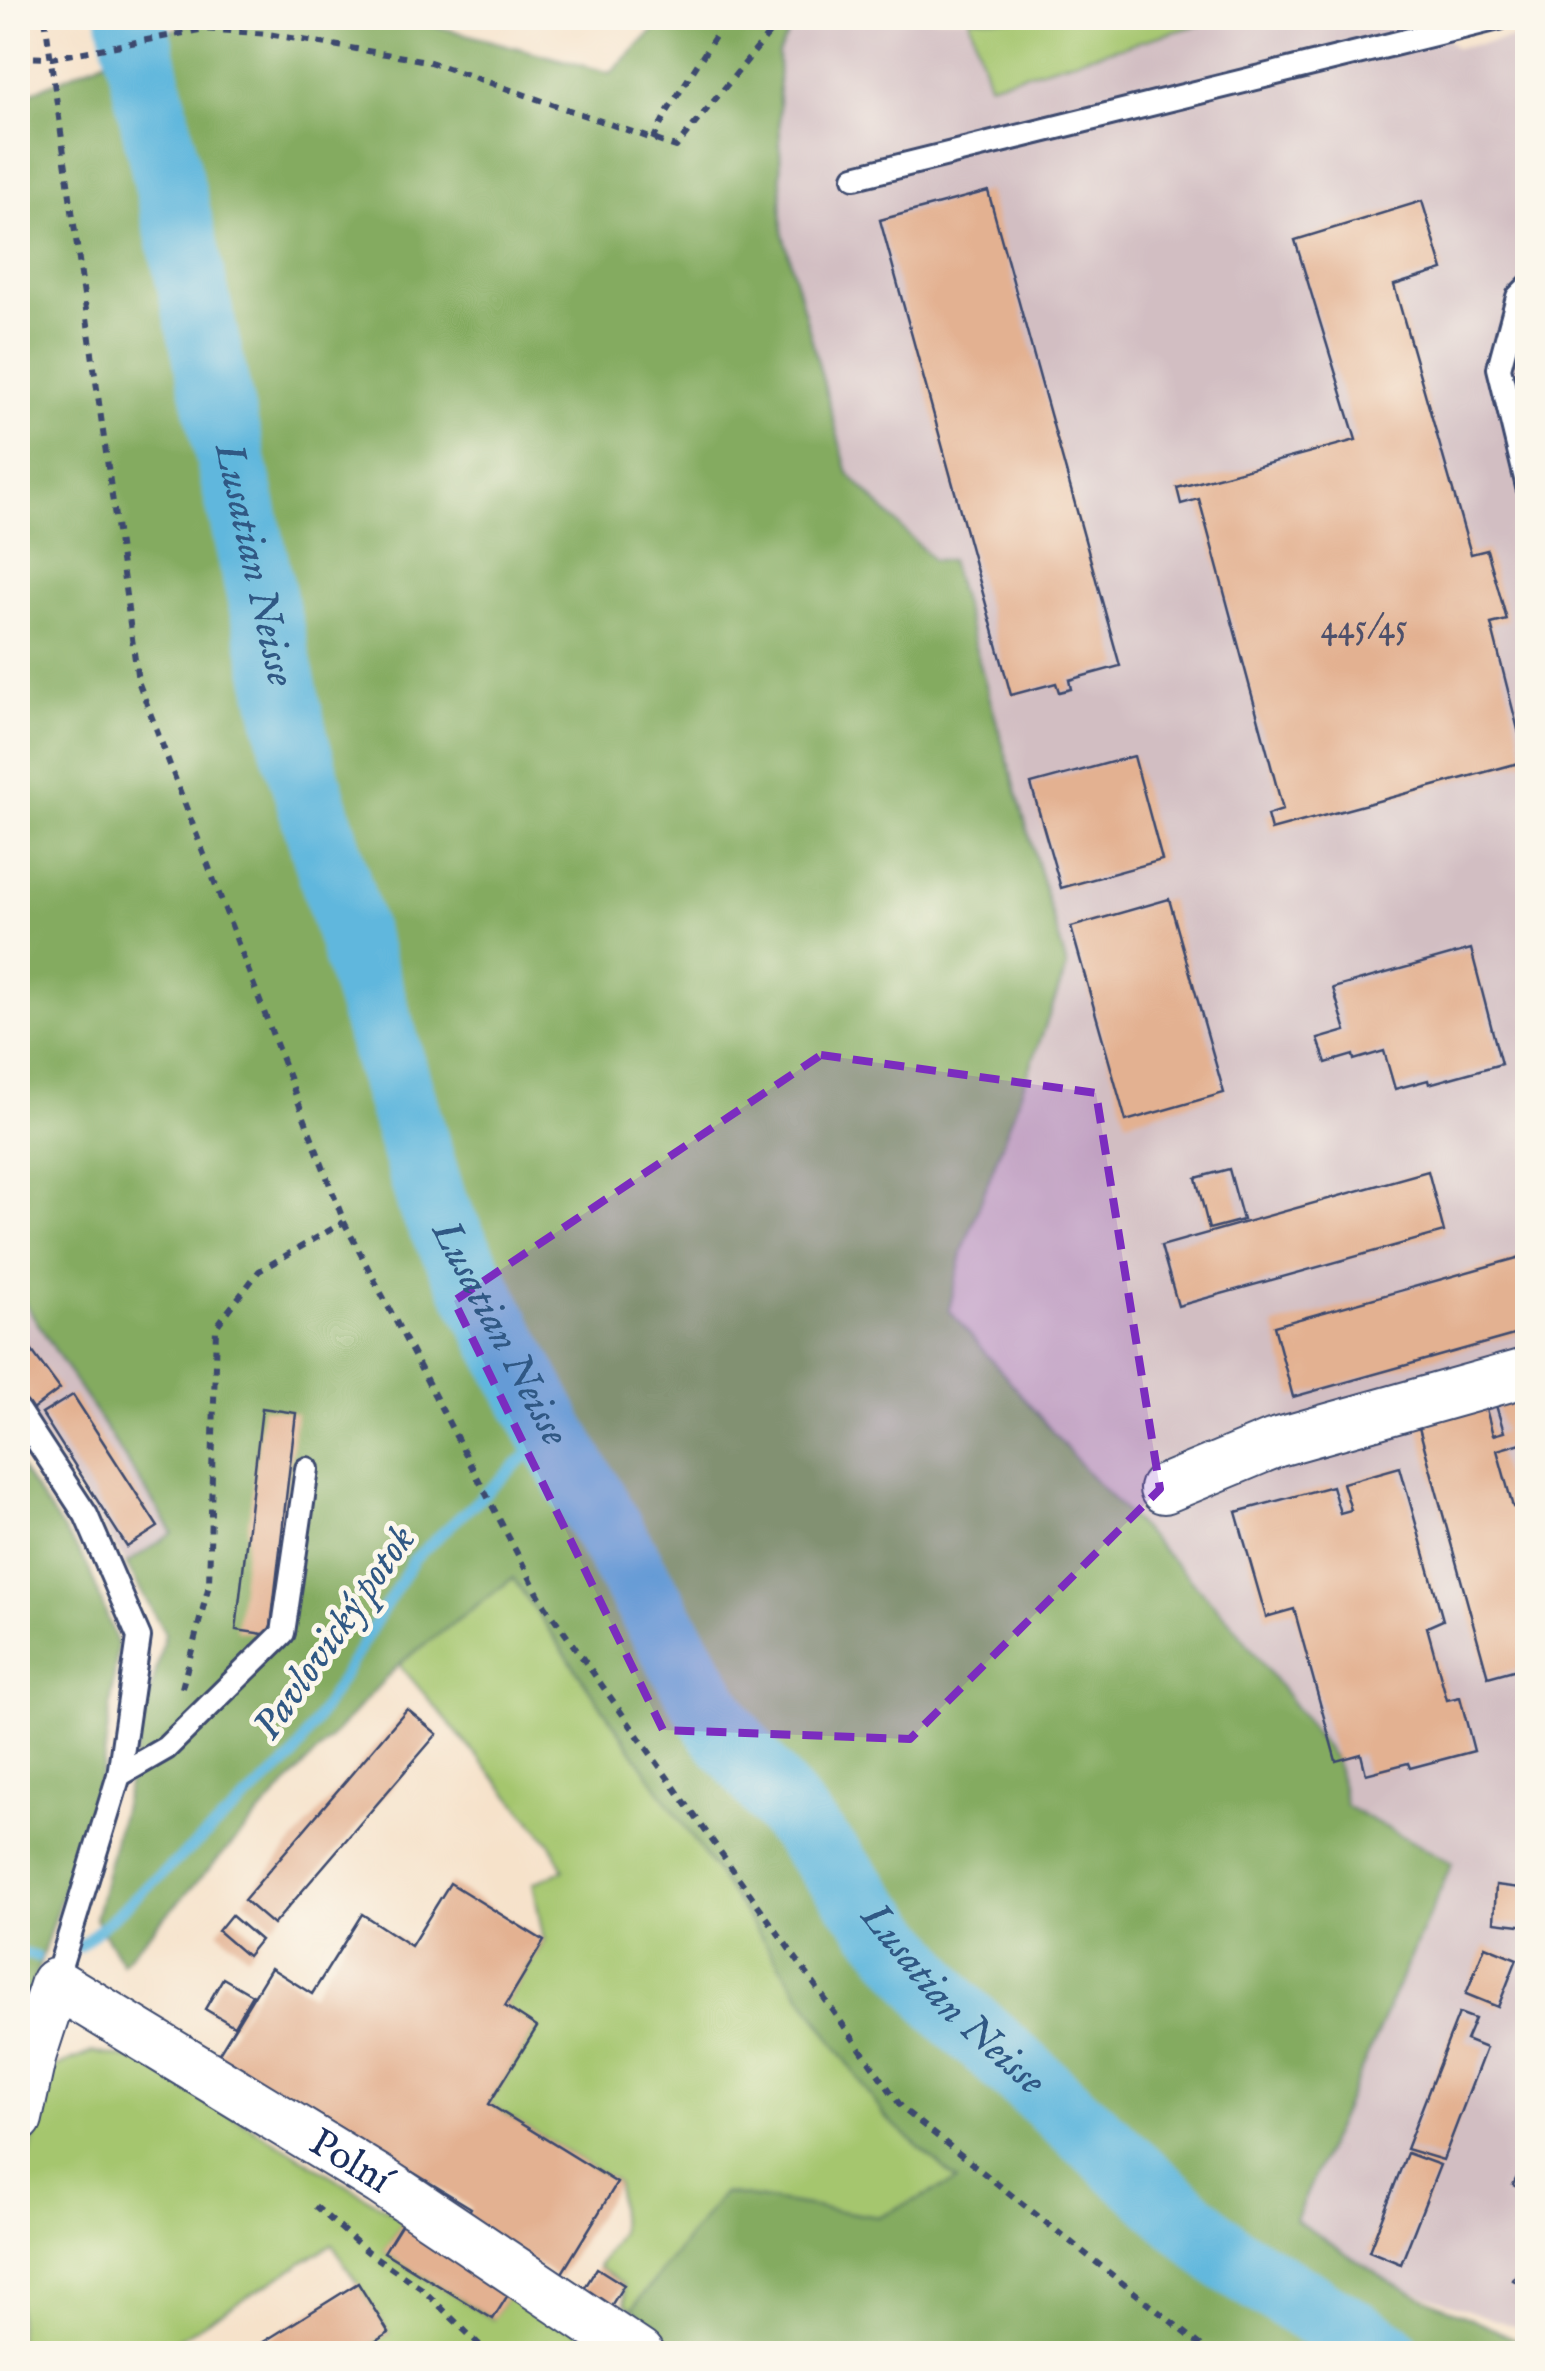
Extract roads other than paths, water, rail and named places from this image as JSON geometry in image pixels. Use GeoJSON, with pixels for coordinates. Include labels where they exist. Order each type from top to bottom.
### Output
{"type":"FeatureCollection","features":[{"type":"Feature","properties":{"kind":"street"},"geometry":{"type":"LineString","coordinates":[[1164,1488],[1275,1443],[1528,1372]]}},
{"type":"Feature","properties":{"kind":"street"},"geometry":{"type":"LineString","coordinates":[[18,2118],[32,2054],[55,1983]]}},
{"type":"Feature","properties":{"kind":"street","name":"Polní"},"geometry":{"type":"LineString","coordinates":[[55,1983],[380,2181],[639,2354]]}},
{"type":"Feature","properties":{"kind":"lane"},"geometry":{"type":"LineString","coordinates":[[855,177],[1499,18]]}},
{"type":"Feature","properties":{"kind":"lane"},"geometry":{"type":"LineString","coordinates":[[1528,287],[1518,297],[1499,368],[1528,487]]}},
{"type":"Feature","properties":{"kind":"lane"},"geometry":{"type":"LineString","coordinates":[[18,1411],[86,1515],[139,1637],[119,1775],[55,1983]]}},
{"type":"Feature","properties":{"kind":"lane"},"geometry":{"type":"LineString","coordinates":[[119,1775],[166,1748],[283,1633],[307,1468]]}},
{"type":"Feature","properties":{"kind":"waterway","name":"Lusatian Neisse"},"geometry":{"type":"LineString","coordinates":[[132,18],[295,746],[433,1206],[552,1432],[720,1727],[950,2008],[1226,2256],[1386,2354]]}},
{"type":"Feature","properties":{"kind":"waterway","name":"Pavlovický potok"},"geometry":{"type":"LineString","coordinates":[[79,1947],[293,1758],[414,1559],[552,1432]]}},
{"type":"Feature","properties":{"kind":"waterway","name":"Pavlovický potok"},"geometry":{"type":"LineString","coordinates":[[18,1952],[36,1957]]}}]}
